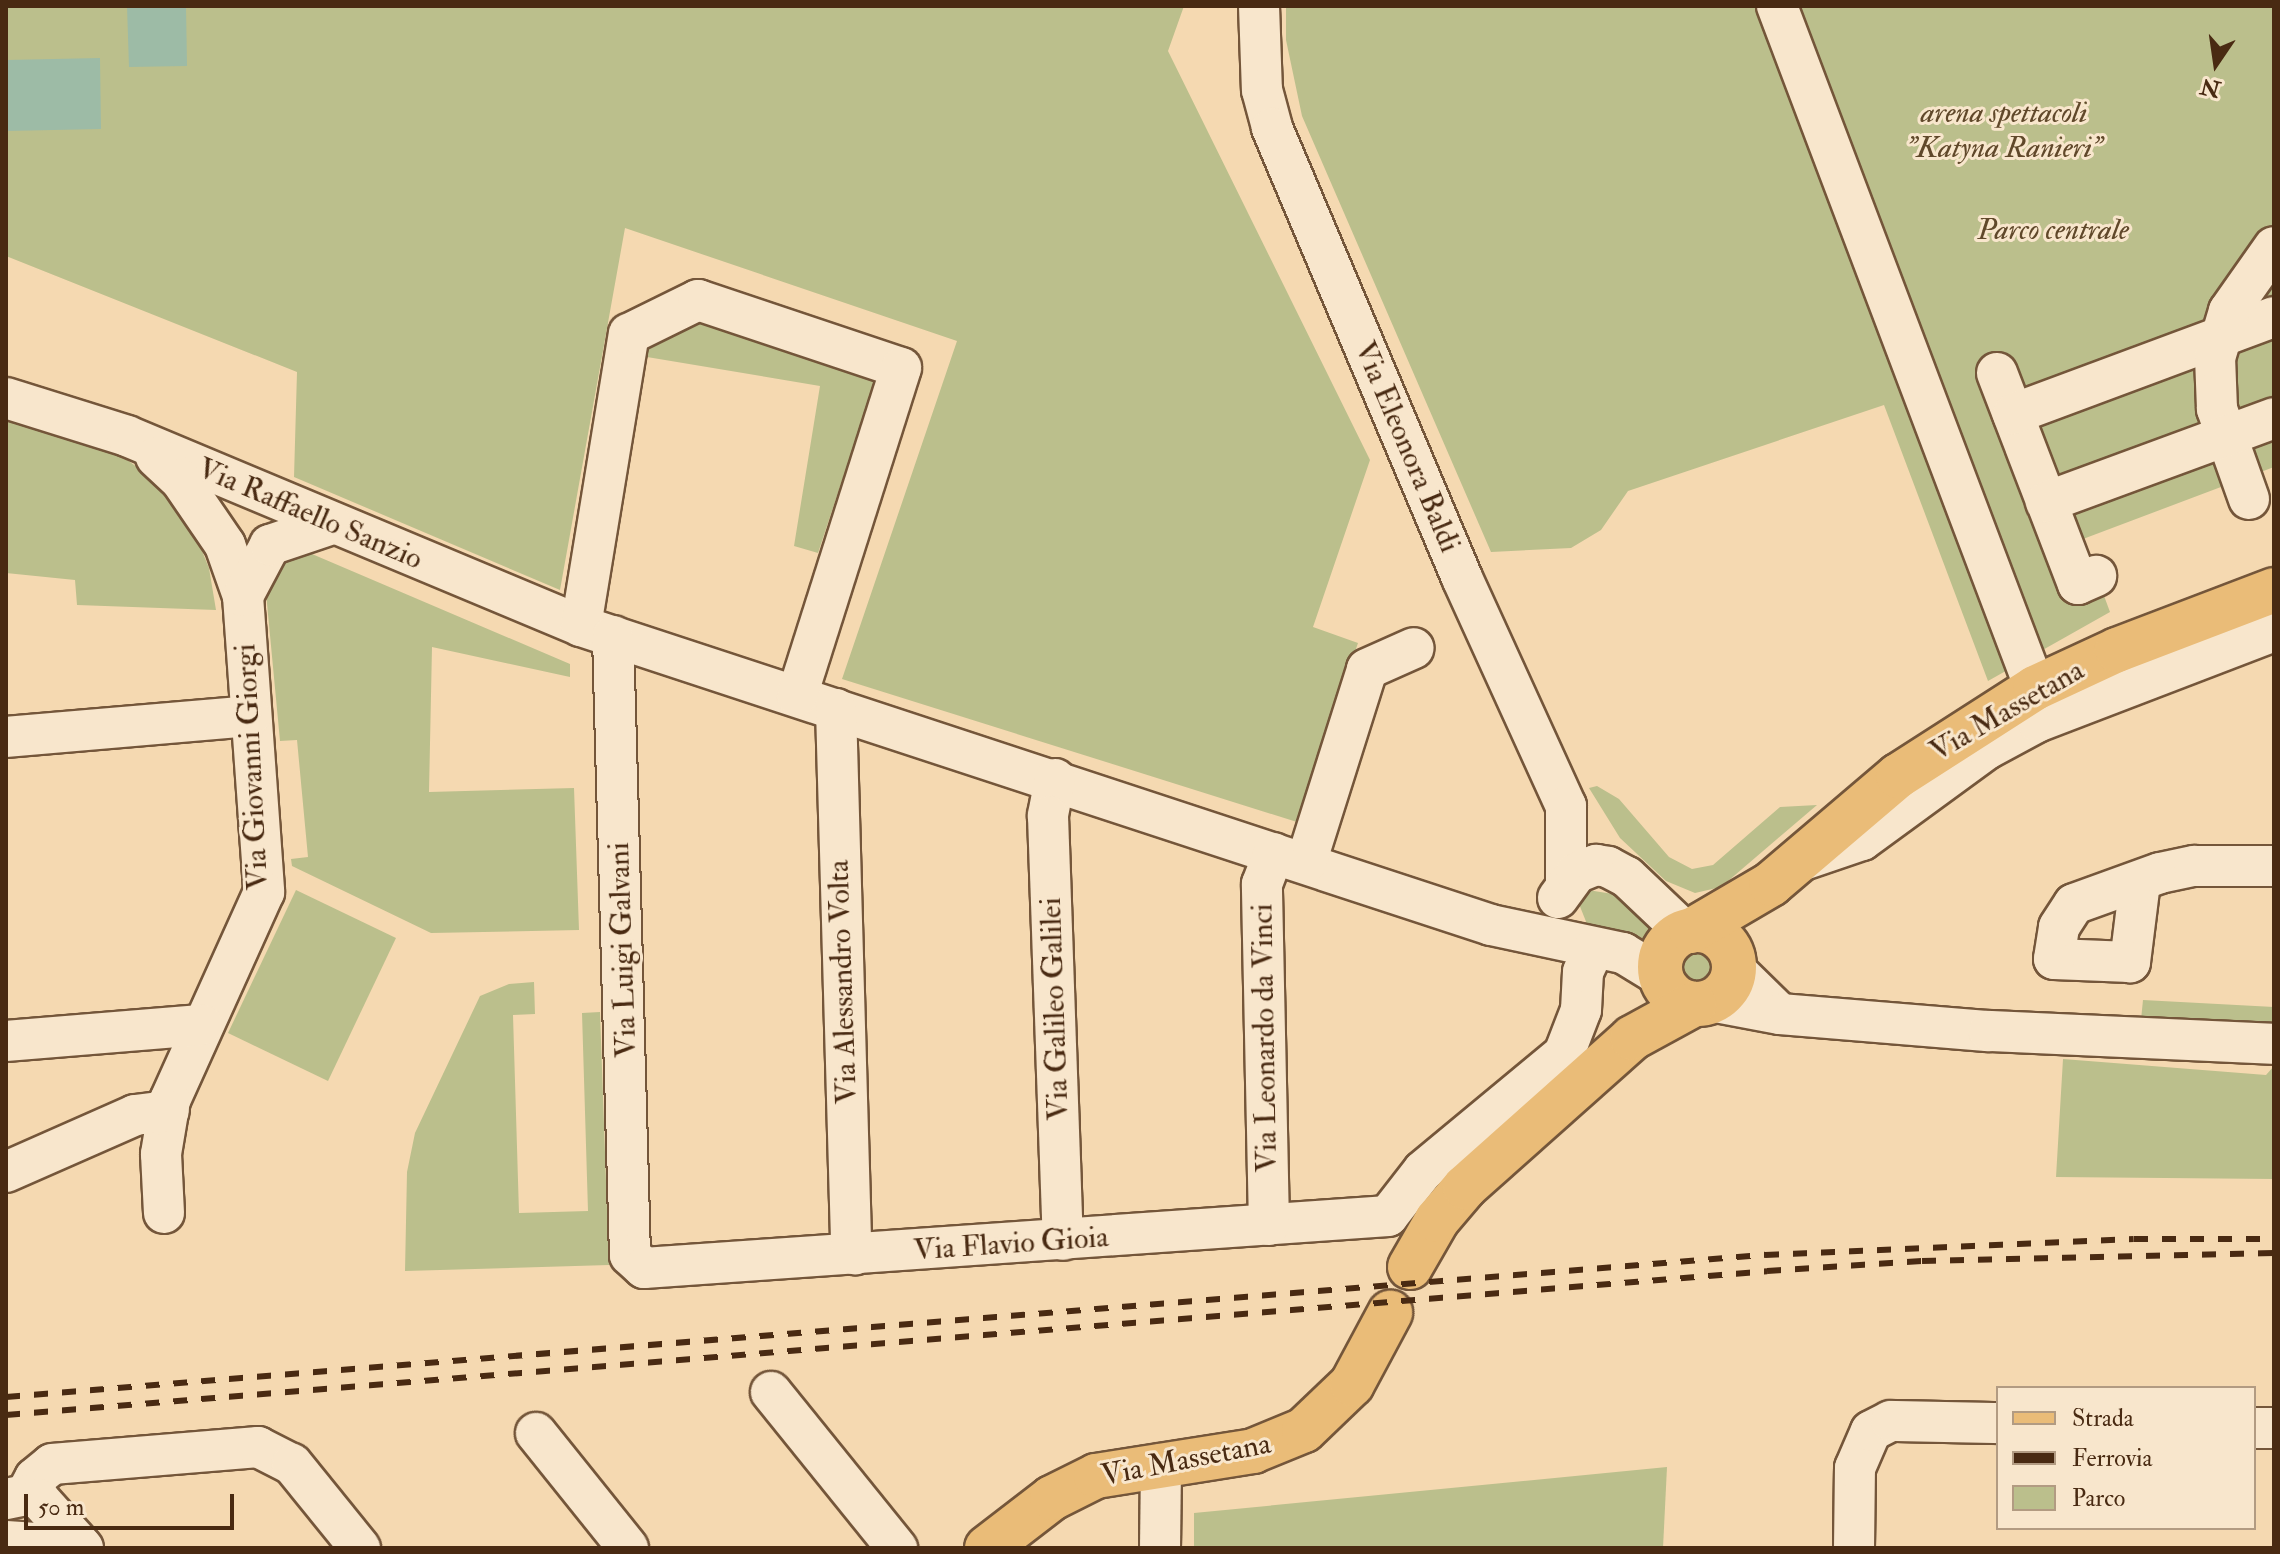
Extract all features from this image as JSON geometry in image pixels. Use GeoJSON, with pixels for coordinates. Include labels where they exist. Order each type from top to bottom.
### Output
{"type":"FeatureCollection","features":[{"type":"Feature","properties":{"kind":"main road","name":"Via Massetana"},"geometry":{"type":"LineString","coordinates":[[1689,932],[1780,874],[1898,776],[2035,688],[2146,638],[2274,590]]}},
{"type":"Feature","properties":{"kind":"main road","name":"Via Massetana"},"geometry":{"type":"LineString","coordinates":[[1410,1267],[1437,1220],[1465,1187],[1699,982],[1780,874]]}},
{"type":"Feature","properties":{"kind":"main road"},"geometry":{"type":"LineString","coordinates":[[1689,932],[1714,935],[1699,982]]}},
{"type":"Feature","properties":{"kind":"main road","name":"Via Massetana"},"geometry":{"type":"LineString","coordinates":[[987,1548],[1074,1486],[1118,1470],[1253,1451],[1304,1430],[1352,1384],[1390,1313]]}},
{"type":"Feature","properties":{"kind":"street","name":"Via Eleonora Baldi"},"geometry":{"type":"LineString","coordinates":[[1259,6],[1262,90],[1272,128],[1462,578],[1566,806],[1562,892]]}},
{"type":"Feature","properties":{"kind":"street"},"geometry":{"type":"LineString","coordinates":[[1777,6],[2035,688]]}},
{"type":"Feature","properties":{"kind":"street"},"geometry":{"type":"LineString","coordinates":[[2249,499],[2226,436],[2214,385],[2220,337],[2229,311],[2274,247]]}},
{"type":"Feature","properties":{"kind":"street","name":"Via Luigi Galvani"},"geometry":{"type":"LineString","coordinates":[[635,1264],[630,1255],[597,631],[629,334],[698,300],[901,368],[797,696]]}},
{"type":"Feature","properties":{"kind":"street"},"geometry":{"type":"LineString","coordinates":[[2013,414],[2274,317]]}},
{"type":"Feature","properties":{"kind":"street"},"geometry":{"type":"LineString","coordinates":[[1997,373],[2078,584],[2096,576]]}},
{"type":"Feature","properties":{"kind":"street","name":"Via Raffaello Sanzio"},"geometry":{"type":"LineString","coordinates":[[6,398],[127,436],[332,524],[597,631],[1055,779],[1467,917]]}},
{"type":"Feature","properties":{"kind":"street"},"geometry":{"type":"LineString","coordinates":[[2046,502],[2274,418]]}},
{"type":"Feature","properties":{"kind":"street","name":"Via Giovanni Giorgi"},"geometry":{"type":"LineString","coordinates":[[127,436],[180,479],[225,545],[243,596],[264,892],[202,1025],[169,1111],[161,1154],[164,1213]]}},
{"type":"Feature","properties":{"kind":"street"},"geometry":{"type":"LineString","coordinates":[[225,545],[240,514],[269,497],[275,517],[270,545],[243,596]]}},
{"type":"Feature","properties":{"kind":"street"},"geometry":{"type":"LineString","coordinates":[[270,545],[332,524]]}},
{"type":"Feature","properties":{"kind":"street"},"geometry":{"type":"LineString","coordinates":[[1780,874],[1862,840],[1987,749],[2037,722],[2274,631]]}},
{"type":"Feature","properties":{"kind":"street","name":"Via Leonardo da Vinci"},"geometry":{"type":"LineString","coordinates":[[1269,1225],[1262,884],[1290,858],[1367,669],[1414,648]]}},
{"type":"Feature","properties":{"kind":"street","name":"Via Alessandro Volta"},"geometry":{"type":"LineString","coordinates":[[836,709],[850,1224],[855,1254]]}},
{"type":"Feature","properties":{"kind":"street"},"geometry":{"type":"LineString","coordinates":[[6,737],[250,716]]}},
{"type":"Feature","properties":{"kind":"street","name":"Via Galileo Galilei"},"geometry":{"type":"LineString","coordinates":[[1055,779],[1048,816],[1063,1240]]}},
{"type":"Feature","properties":{"kind":"street"},"geometry":{"type":"LineString","coordinates":[[1566,806],[1616,870],[1689,932]]}},
{"type":"Feature","properties":{"kind":"street"},"geometry":{"type":"LineString","coordinates":[[1467,917],[1510,916],[1562,892],[1596,865],[1616,870]]}},
{"type":"Feature","properties":{"kind":"street"},"geometry":{"type":"LineString","coordinates":[[2140,882],[2194,866],[2274,866]]}},
{"type":"Feature","properties":{"kind":"street"},"geometry":{"type":"LineString","coordinates":[[1562,892],[1561,923],[1584,944]]}},
{"type":"Feature","properties":{"kind":"street"},"geometry":{"type":"LineString","coordinates":[[1467,917],[1630,956],[1780,1014],[2153,1042],[2274,1044]]}},
{"type":"Feature","properties":{"kind":"street","name":"Via Flavio Gioia"},"geometry":{"type":"LineString","coordinates":[[635,1264],[644,1268],[1388,1216],[1423,1171],[1564,1054],[1581,1010],[1584,944]]}},
{"type":"Feature","properties":{"kind":"street"},"geometry":{"type":"LineString","coordinates":[[6,1041],[202,1025]]}},
{"type":"Feature","properties":{"kind":"street"},"geometry":{"type":"LineString","coordinates":[[6,1172],[135,1115],[169,1111]]}},
{"type":"Feature","properties":{"kind":"street"},"geometry":{"type":"LineString","coordinates":[[771,1392],[897,1548]]}},
{"type":"Feature","properties":{"kind":"street"},"geometry":{"type":"LineString","coordinates":[[1854,1548],[1855,1468],[1871,1431],[1891,1421],[1996,1423]]}},
{"type":"Feature","properties":{"kind":"street"},"geometry":{"type":"LineString","coordinates":[[536,1433],[628,1548]]}},
{"type":"Feature","properties":{"kind":"street"},"geometry":{"type":"LineString","coordinates":[[82,1547],[48,1506],[16,1497],[52,1464],[258,1447],[292,1464],[360,1548]]}},
{"type":"Feature","properties":{"kind":"street"},"geometry":{"type":"LineString","coordinates":[[1160,1548],[1161,1464]]}},
{"type":"Feature","properties":{"kind":"street"},"geometry":{"type":"LineString","coordinates":[[6,1541],[82,1547]]}},
{"type":"Feature","properties":{"kind":"green space"},"geometry":{"type":"Polygon","coordinates":[[[6,6],[1184,6],[1168,51],[1370,460],[1313,627],[1358,643],[1297,822],[842,679],[957,341],[625,228],[560,590],[294,477],[297,372],[6,256],[6,6]]]}},
{"type":"Feature","properties":{"kind":"green space"},"geometry":{"type":"Polygon","coordinates":[[[1286,6],[2274,6],[2274,467],[2083,539],[2110,612],[1988,681],[1884,405],[1628,491],[1601,530],[1571,548],[1491,552],[1302,116],[1286,40],[1286,6]]]}},
{"type":"Feature","properties":{"kind":"green space"},"geometry":{"type":"Polygon","coordinates":[[[702,319],[876,378],[818,553],[794,546],[820,386],[647,357],[647,345],[702,319]]]}},
{"type":"Feature","properties":{"kind":"green space"},"geometry":{"type":"Polygon","coordinates":[[[6,415],[115,451],[145,473],[193,529],[209,568],[216,610],[77,605],[75,580],[6,573],[6,415]]]}},
{"type":"Feature","properties":{"kind":"green space"},"geometry":{"type":"Polygon","coordinates":[[[312,554],[570,664],[570,677],[432,647],[429,792],[574,788],[579,930],[431,933],[292,866],[291,859],[308,857],[297,740],[280,741],[266,593],[276,568],[286,560],[312,554]]]}},
{"type":"Feature","properties":{"kind":"green space"},"geometry":{"type":"Polygon","coordinates":[[[1597,786],[1619,799],[1669,857],[1692,869],[1713,865],[1780,807],[1817,805],[1721,887],[1695,893],[1666,881],[1620,838],[1589,788],[1597,786]]]}},
{"type":"Feature","properties":{"kind":"green space"},"geometry":{"type":"Polygon","coordinates":[[[296,890],[396,938],[328,1081],[228,1033],[296,890]]]}},
{"type":"Feature","properties":{"kind":"green space"},"geometry":{"type":"Polygon","coordinates":[[[1588,890],[1619,895],[1651,927],[1646,939],[1587,924],[1579,904],[1588,890]]]}},
{"type":"Feature","properties":{"kind":"green space"},"geometry":{"type":"Polygon","coordinates":[[[1697,946],[1712,952],[1718,967],[1712,982],[1697,988],[1682,982],[1676,967],[1682,952],[1697,946]]]}},
{"type":"Feature","properties":{"kind":"green space"},"geometry":{"type":"Polygon","coordinates":[[[534,982],[535,1014],[513,1015],[519,1213],[588,1211],[582,1013],[600,1012],[609,1265],[405,1271],[407,1172],[415,1133],[480,996],[509,984],[534,982]]]}},
{"type":"Feature","properties":{"kind":"green space"},"geometry":{"type":"Polygon","coordinates":[[[2143,1000],[2274,1007],[2274,1030],[2141,1020],[2143,1000]]]}},
{"type":"Feature","properties":{"kind":"green space"},"geometry":{"type":"Polygon","coordinates":[[[2063,1059],[2266,1075],[2274,1066],[2274,1179],[2056,1177],[2063,1059]]]}},
{"type":"Feature","properties":{"kind":"green space"},"geometry":{"type":"Polygon","coordinates":[[[1667,1467],[1663,1548],[1194,1548],[1194,1513],[1667,1467]]]}},
{"type":"Feature","properties":{"kind":"shaded area"},"geometry":{"type":"Polygon","coordinates":[[[127,6],[186,6],[187,66],[129,67],[127,6]]]}},
{"type":"Feature","properties":{"kind":"shaded area"},"geometry":{"type":"Polygon","coordinates":[[[100,58],[101,129],[6,131],[6,60],[100,58]]]}},
{"type":"Feature","properties":{"kind":"railway"},"geometry":{"type":"LineString","coordinates":[[6,1397],[1765,1255],[2134,1239],[2274,1239]]}},
{"type":"Feature","properties":{"kind":"railway"},"geometry":{"type":"LineString","coordinates":[[6,1415],[1767,1271],[1922,1261],[2274,1253]]}},
{"type":"Feature","properties":{"kind":"park label","name":"arena spettacoli \"Katyna Ranieri\""},"geometry":{"type":"Point","coordinates":[2004,130]}},
{"type":"Feature","properties":{"kind":"park label","name":"Parco centrale"},"geometry":{"type":"Point","coordinates":[2053,230]}}]}
